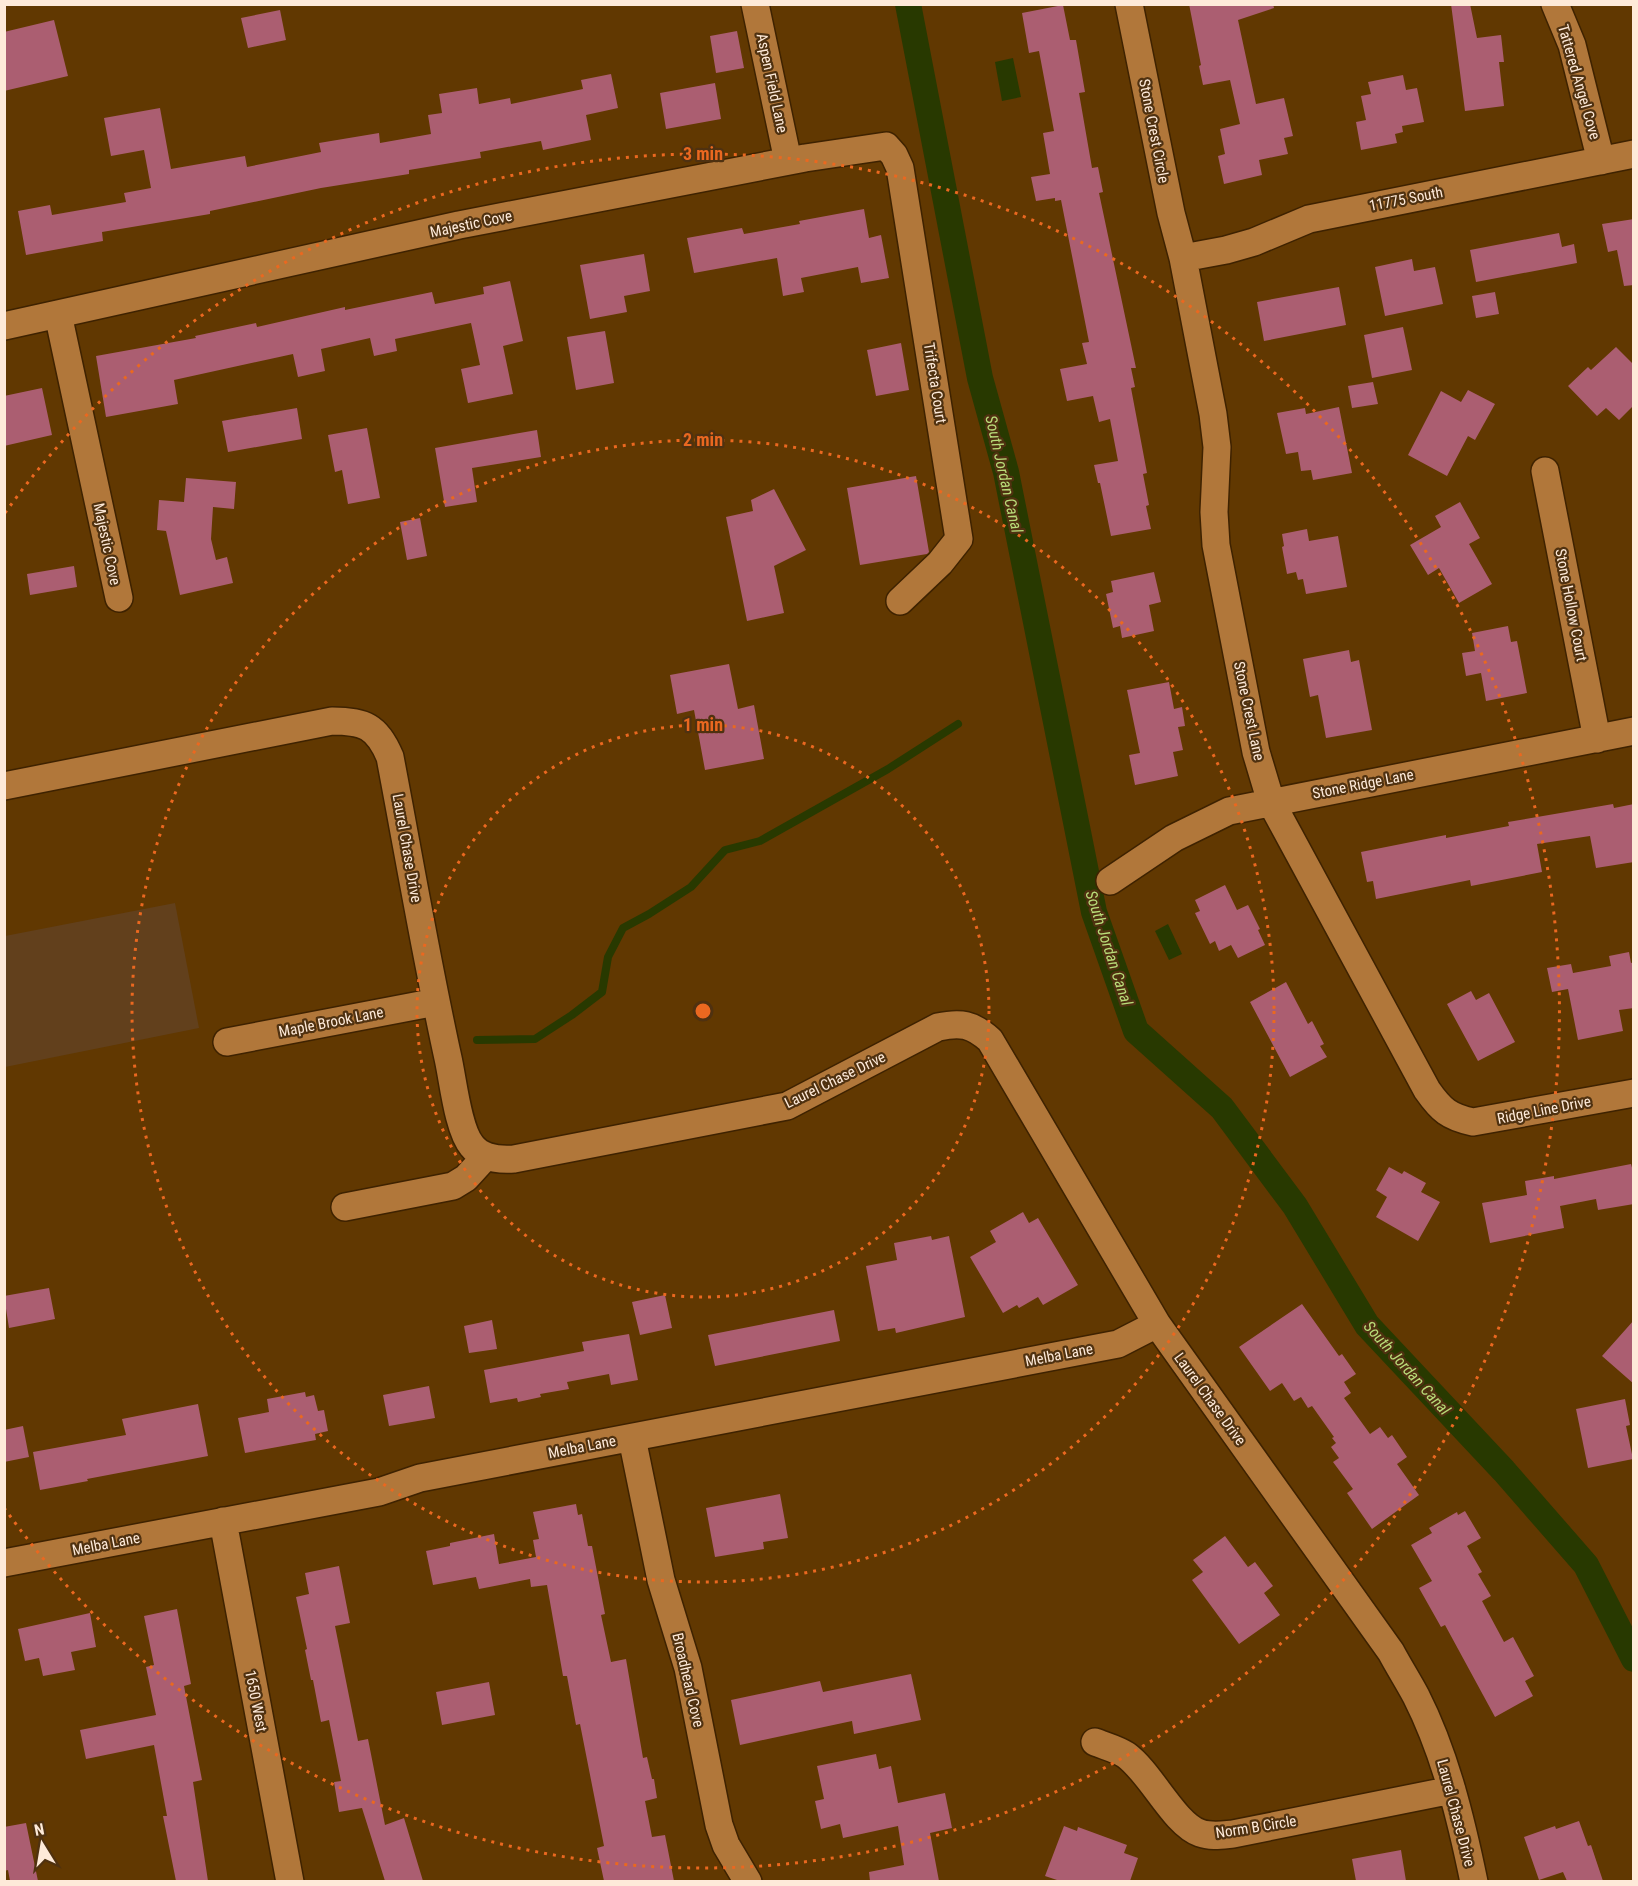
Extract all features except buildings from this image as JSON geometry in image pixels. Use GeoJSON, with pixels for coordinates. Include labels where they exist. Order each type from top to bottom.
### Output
{"type":"FeatureCollection","features":[{"type":"Feature","properties":{"kind":"street","name":"Aspen Field Lane"},"geometry":{"type":"LineString","coordinates":[[755,4],[788,161]]}},
{"type":"Feature","properties":{"kind":"street","name":"Stone Crest Circle"},"geometry":{"type":"LineString","coordinates":[[1129,4],[1171,213],[1183,258]]}},
{"type":"Feature","properties":{"kind":"street","name":"Tattered Angel Cove"},"geometry":{"type":"LineString","coordinates":[[1555,4],[1572,45],[1601,160]]}},
{"type":"Feature","properties":{"kind":"street","name":"Majestic Cove"},"geometry":{"type":"LineString","coordinates":[[4,326],[459,225],[788,161],[886,146]]}},
{"type":"Feature","properties":{"kind":"street","name":"Trifecta Court"},"geometry":{"type":"LineString","coordinates":[[886,146],[894,155],[900,168],[959,539],[939,563],[900,601]]}},
{"type":"Feature","properties":{"kind":"street","name":"11775 South"},"geometry":{"type":"LineString","coordinates":[[1183,258],[1254,242],[1310,219],[1634,154]]}},
{"type":"Feature","properties":{"kind":"street","name":"Stone Crest Lane"},"geometry":{"type":"LineString","coordinates":[[1183,258],[1213,414],[1217,447],[1214,512],[1216,545],[1256,752],[1271,802],[1427,1090],[1438,1106],[1454,1118]]}},
{"type":"Feature","properties":{"kind":"street","name":"Majestic Cove"},"geometry":{"type":"LineString","coordinates":[[58,314],[119,598]]}},
{"type":"Feature","properties":{"kind":"street","name":"Stone Hollow Court"},"geometry":{"type":"LineString","coordinates":[[1545,471],[1597,739]]}},
{"type":"Feature","properties":{"kind":"street","name":"Laurel Chase Drive"},"geometry":{"type":"LineString","coordinates":[[4,786],[332,721],[352,721],[372,728],[383,741],[390,757],[435,1002],[465,1133],[472,1147],[486,1156],[499,1160],[787,1106],[938,1028],[951,1024],[966,1025],[978,1030],[990,1040],[1157,1324],[1391,1652],[1417,1698],[1436,1743],[1452,1790],[1473,1881]]}},
{"type":"Feature","properties":{"kind":"street","name":"Stone Ridge Lane"},"geometry":{"type":"LineString","coordinates":[[1110,880],[1174,838],[1229,811],[1634,731]]}},
{"type":"Feature","properties":{"kind":"street","name":"Maple Brook Lane"},"geometry":{"type":"LineString","coordinates":[[227,1042],[435,1002]]}},
{"type":"Feature","properties":{"kind":"street","name":"Ridge Line Drive"},"geometry":{"type":"LineString","coordinates":[[1454,1118],[1473,1122],[1492,1120],[1634,1093]]}},
{"type":"Feature","properties":{"kind":"street"},"geometry":{"type":"LineString","coordinates":[[345,1207],[453,1186],[466,1178],[486,1156]]}},
{"type":"Feature","properties":{"kind":"street","name":"Melba Lane"},"geometry":{"type":"LineString","coordinates":[[4,1563],[379,1492],[420,1478],[1118,1344],[1157,1324]]}},
{"type":"Feature","properties":{"kind":"street","name":"Broadhead Cove"},"geometry":{"type":"LineString","coordinates":[[632,1438],[661,1580],[688,1668],[719,1825],[726,1845],[748,1881]]}},
{"type":"Feature","properties":{"kind":"street","name":"1650 West"},"geometry":{"type":"LineString","coordinates":[[223,1521],[290,1881]]}},
{"type":"Feature","properties":{"kind":"street","name":"Norm B Circle"},"geometry":{"type":"LineString","coordinates":[[1095,1742],[1125,1754],[1148,1776],[1185,1823],[1198,1832],[1213,1836],[1233,1834],[1452,1790]]}},
{"type":"Feature","properties":{"kind":"shaded area"},"geometry":{"type":"Polygon","coordinates":[[[1013,58],[1021,97],[1002,101],[995,62],[1013,58]]]}},
{"type":"Feature","properties":{"kind":"shaded area"},"geometry":{"type":"Polygon","coordinates":[[[175,903],[199,1028],[5,1067],[5,936],[175,903]]]}},
{"type":"Feature","properties":{"kind":"shaded area"},"geometry":{"type":"Polygon","coordinates":[[[1168,924],[1182,954],[1169,960],[1155,931],[1168,924]]]}},
{"type":"Feature","properties":{"kind":"waterway","name":"South Jordan Canal"},"geometry":{"type":"LineString","coordinates":[[908,4],[980,378],[1006,472],[1094,912],[1136,1031],[1222,1108],[1295,1206],[1367,1325],[1504,1471],[1586,1565],[1634,1659]]}},
{"type":"Feature","properties":{"kind":"waterway"},"geometry":{"type":"LineString","coordinates":[[477,1040],[535,1039],[572,1015],[602,992],[608,957],[623,928],[691,887],[725,850],[760,841],[888,769],[958,724]]}}]}
